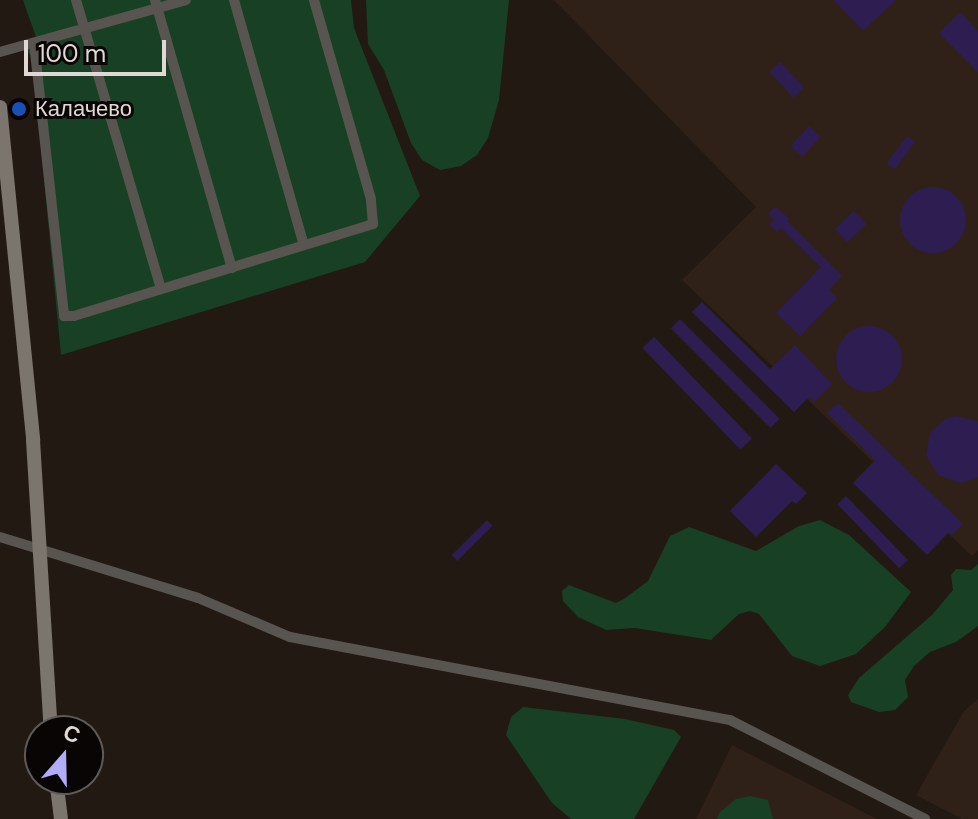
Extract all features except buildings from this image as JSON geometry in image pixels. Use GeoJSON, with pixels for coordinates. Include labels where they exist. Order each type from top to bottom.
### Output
{"type":"FeatureCollection","features":[{"type":"Feature","properties":{"kind":"main road"},"geometry":{"type":"LineString","coordinates":[[0,107],[2,164],[33,440],[50,715]]}},
{"type":"Feature","properties":{"kind":"main road"},"geometry":{"type":"LineString","coordinates":[[58,795],[61,819]]}},
{"type":"Feature","properties":{"kind":"street"},"geometry":{"type":"LineString","coordinates":[[76,0],[161,289]]}},
{"type":"Feature","properties":{"kind":"street"},"geometry":{"type":"LineString","coordinates":[[0,52],[83,31],[156,4],[186,0]]}},
{"type":"Feature","properties":{"kind":"street"},"geometry":{"type":"LineString","coordinates":[[234,0],[304,245]]}},
{"type":"Feature","properties":{"kind":"street"},"geometry":{"type":"LineString","coordinates":[[34,43],[64,316],[74,316],[373,224],[375,217],[314,0]]}},
{"type":"Feature","properties":{"kind":"street"},"geometry":{"type":"LineString","coordinates":[[156,4],[232,268]]}},
{"type":"Feature","properties":{"kind":"street"},"geometry":{"type":"LineString","coordinates":[[0,537],[198,598],[290,637],[730,720],[925,819]]}},
{"type":"Feature","properties":{"kind":"shaded area"},"geometry":{"type":"Polygon","coordinates":[[[554,0],[978,0],[978,550],[972,556],[682,280],[756,207],[554,0]]]}},
{"type":"Feature","properties":{"kind":"shaded area"},"geometry":{"type":"Polygon","coordinates":[[[978,699],[978,819],[962,819],[916,795],[964,711],[978,699]]]}},
{"type":"Feature","properties":{"kind":"shaded area"},"geometry":{"type":"Polygon","coordinates":[[[732,745],[877,819],[696,819],[732,745]]]}},
{"type":"Feature","properties":{"kind":"green space"},"geometry":{"type":"Polygon","coordinates":[[[23,0],[351,0],[354,28],[420,196],[365,262],[61,355],[32,56],[25,51],[24,44],[36,37],[23,0]]]}},
{"type":"Feature","properties":{"kind":"green space"},"geometry":{"type":"Polygon","coordinates":[[[366,0],[509,0],[499,100],[488,138],[477,155],[461,166],[440,170],[422,160],[411,143],[384,70],[368,44],[366,0]]]}},
{"type":"Feature","properties":{"kind":"green space"},"geometry":{"type":"Polygon","coordinates":[[[820,520],[849,535],[911,592],[885,627],[856,654],[820,666],[792,656],[759,614],[750,611],[739,614],[711,640],[635,628],[606,630],[578,617],[563,601],[562,591],[569,585],[616,603],[624,599],[648,581],[670,536],[689,527],[756,551],[799,526],[820,520]]]}},
{"type":"Feature","properties":{"kind":"green space"},"geometry":{"type":"Polygon","coordinates":[[[978,564],[978,626],[956,642],[930,652],[914,666],[905,680],[908,697],[895,710],[879,712],[851,702],[848,695],[859,678],[932,615],[953,590],[951,575],[956,569],[971,570],[978,564]]]}},
{"type":"Feature","properties":{"kind":"green space"},"geometry":{"type":"Polygon","coordinates":[[[523,707],[625,719],[674,730],[681,737],[634,819],[571,819],[552,803],[506,735],[511,717],[523,707]]]}},
{"type":"Feature","properties":{"kind":"green space"},"geometry":{"type":"Polygon","coordinates":[[[750,796],[768,800],[773,819],[717,819],[720,812],[736,799],[750,796]]]}},
{"type":"Feature","properties":{"kind":"place","name":"Калачево"},"geometry":{"type":"Point","coordinates":[19,109]}}]}
